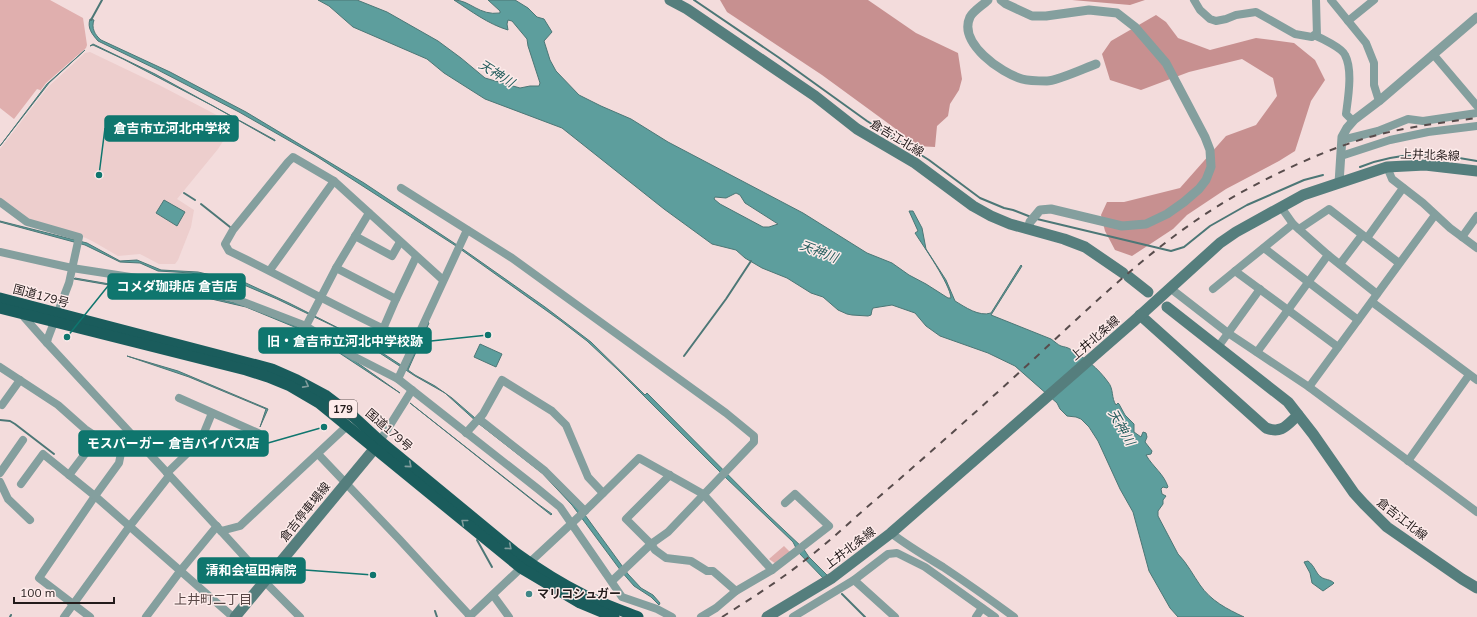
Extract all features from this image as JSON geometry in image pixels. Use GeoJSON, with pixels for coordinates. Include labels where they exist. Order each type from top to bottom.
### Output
{"type":"FeatureCollection","features":[{"type":"Feature","properties":{"kind":"highway","name":"国道179号"},"geometry":{"type":"LineString","coordinates":[[0,298],[56,318],[268,377],[290,386],[319,403],[347,426],[377,445],[525,565],[580,603],[614,617]]}},
{"type":"Feature","properties":{"kind":"highway","name":"国道179号"},"geometry":{"type":"LineString","coordinates":[[0,308],[56,318],[272,369],[325,395],[354,417],[377,445]]}},
{"type":"Feature","properties":{"kind":"highway","name":"国道179号"},"geometry":{"type":"LineString","coordinates":[[525,565],[543,572],[586,595],[638,617]]}},
{"type":"Feature","properties":{"kind":"main road","name":"倉吉江北線"},"geometry":{"type":"LineString","coordinates":[[670,0],[696,15],[815,96],[857,129],[915,163],[973,206],[991,216],[1028,230],[1064,239],[1085,247],[1148,292]]}},
{"type":"Feature","properties":{"kind":"main road","name":"上井北条線"},"geometry":{"type":"LineString","coordinates":[[767,617],[832,578],[902,524],[1137,318],[1220,243],[1236,232],[1280,206],[1303,195],[1387,167],[1425,165],[1477,171]]}},
{"type":"Feature","properties":{"kind":"main road","name":"倉吉江北線"},"geometry":{"type":"LineString","coordinates":[[1167,307],[1288,402],[1364,504],[1387,527],[1477,588]]}},
{"type":"Feature","properties":{"kind":"main road"},"geometry":{"type":"LineString","coordinates":[[1137,318],[1266,428],[1272,430],[1282,430],[1298,415]]}},
{"type":"Feature","properties":{"kind":"main road","name":"倉吉停車場線"},"geometry":{"type":"LineString","coordinates":[[234,617],[265,582],[377,445]]}},
{"type":"Feature","properties":{"kind":"street"},"geometry":{"type":"LineString","coordinates":[[988,0],[970,17],[968,30],[972,41],[989,61],[1022,79],[1048,81],[1096,64]]}},
{"type":"Feature","properties":{"kind":"street"},"geometry":{"type":"LineString","coordinates":[[1001,0],[1006,4],[1032,16],[1046,16],[1088,10],[1117,13],[1135,27],[1166,63],[1205,137],[1210,150],[1211,167],[1206,180],[1199,189],[1167,214],[1146,224],[1122,226],[1051,208],[1040,210],[1030,222],[1028,230]]}},
{"type":"Feature","properties":{"kind":"street"},"geometry":{"type":"LineString","coordinates":[[1194,0],[1200,10],[1210,20],[1226,20],[1246,12],[1256,12],[1295,34],[1305,37],[1312,37],[1314,35],[1317,36],[1341,50],[1345,54],[1348,63],[1350,83],[1346,114],[1353,121]]}},
{"type":"Feature","properties":{"kind":"street"},"geometry":{"type":"LineString","coordinates":[[1316,0],[1317,36]]}},
{"type":"Feature","properties":{"kind":"street"},"geometry":{"type":"LineString","coordinates":[[1331,0],[1370,50],[1374,63],[1374,85],[1379,101]]}},
{"type":"Feature","properties":{"kind":"street"},"geometry":{"type":"LineString","coordinates":[[1348,21],[1374,0]]}},
{"type":"Feature","properties":{"kind":"street"},"geometry":{"type":"LineString","coordinates":[[1339,183],[1342,140],[1347,128],[1353,121],[1379,101],[1477,17]]}},
{"type":"Feature","properties":{"kind":"street"},"geometry":{"type":"LineString","coordinates":[[1433,54],[1477,106]]}},
{"type":"Feature","properties":{"kind":"street"},"geometry":{"type":"LineString","coordinates":[[1342,140],[1378,131],[1408,119],[1423,121],[1477,113]]}},
{"type":"Feature","properties":{"kind":"street"},"geometry":{"type":"LineString","coordinates":[[1341,156],[1390,140],[1428,132],[1477,126]]}},
{"type":"Feature","properties":{"kind":"street"},"geometry":{"type":"LineString","coordinates":[[414,343],[383,329],[321,298],[270,270],[229,251],[225,244],[233,230],[293,157],[334,181],[443,280]]}},
{"type":"Feature","properties":{"kind":"street"},"geometry":{"type":"LineString","coordinates":[[1387,167],[1392,179],[1423,203],[1450,228],[1477,248]]}},
{"type":"Feature","properties":{"kind":"street"},"geometry":{"type":"LineString","coordinates":[[270,270],[334,181]]}},
{"type":"Feature","properties":{"kind":"street"},"geometry":{"type":"LineString","coordinates":[[401,188],[512,258],[726,413],[754,436],[754,442],[668,532],[651,544],[612,581]]}},
{"type":"Feature","properties":{"kind":"street"},"geometry":{"type":"LineString","coordinates":[[1340,264],[1365,236],[1403,188]]}},
{"type":"Feature","properties":{"kind":"street"},"geometry":{"type":"LineString","coordinates":[[0,202],[27,222],[79,237],[69,283],[48,338],[48,342]]}},
{"type":"Feature","properties":{"kind":"street"},"geometry":{"type":"LineString","coordinates":[[1280,206],[1296,227],[1377,294]]}},
{"type":"Feature","properties":{"kind":"street"},"geometry":{"type":"LineString","coordinates":[[1213,288],[1264,248],[1296,227],[1329,209],[1399,263]]}},
{"type":"Feature","properties":{"kind":"street"},"geometry":{"type":"LineString","coordinates":[[306,326],[336,268],[369,213]]}},
{"type":"Feature","properties":{"kind":"street"},"geometry":{"type":"LineString","coordinates":[[1309,387],[1435,214]]}},
{"type":"Feature","properties":{"kind":"street"},"geometry":{"type":"LineString","coordinates":[[1462,237],[1477,216]]}},
{"type":"Feature","properties":{"kind":"street"},"geometry":{"type":"LineString","coordinates":[[398,379],[467,230]]}},
{"type":"Feature","properties":{"kind":"street"},"geometry":{"type":"LineString","coordinates":[[355,236],[392,256],[400,242]]}},
{"type":"Feature","properties":{"kind":"street"},"geometry":{"type":"LineString","coordinates":[[1264,248],[1358,320]]}},
{"type":"Feature","properties":{"kind":"street"},"geometry":{"type":"LineString","coordinates":[[0,252],[72,268],[163,282],[233,298],[306,326],[353,356],[398,379],[551,499],[572,524],[622,597],[658,610],[672,617]]}},
{"type":"Feature","properties":{"kind":"street"},"geometry":{"type":"LineString","coordinates":[[1257,352],[1328,255]]}},
{"type":"Feature","properties":{"kind":"street"},"geometry":{"type":"LineString","coordinates":[[383,329],[416,257]]}},
{"type":"Feature","properties":{"kind":"street"},"geometry":{"type":"LineString","coordinates":[[336,268],[396,299]]}},
{"type":"Feature","properties":{"kind":"street"},"geometry":{"type":"LineString","coordinates":[[1235,271],[1338,347]]}},
{"type":"Feature","properties":{"kind":"street"},"geometry":{"type":"LineString","coordinates":[[1170,288],[1228,333],[1309,387],[1477,512]]}},
{"type":"Feature","properties":{"kind":"street"},"geometry":{"type":"LineString","coordinates":[[1218,346],[1260,289]]}},
{"type":"Feature","properties":{"kind":"street"},"geometry":{"type":"LineString","coordinates":[[1372,302],[1477,380]]}},
{"type":"Feature","properties":{"kind":"street"},"geometry":{"type":"LineString","coordinates":[[24,313],[24,317],[262,576],[265,582],[300,617]]}},
{"type":"Feature","properties":{"kind":"street"},"geometry":{"type":"LineString","coordinates":[[0,366],[58,405],[85,429],[121,453],[119,463],[40,578],[90,617]]}},
{"type":"Feature","properties":{"kind":"street"},"geometry":{"type":"LineString","coordinates":[[1408,461],[1470,375]]}},
{"type":"Feature","properties":{"kind":"street"},"geometry":{"type":"LineString","coordinates":[[2,405],[20,380]]}},
{"type":"Feature","properties":{"kind":"street"},"geometry":{"type":"LineString","coordinates":[[466,433],[483,414],[502,380],[552,411],[566,425],[588,477],[604,493]]}},
{"type":"Feature","properties":{"kind":"street"},"geometry":{"type":"LineString","coordinates":[[377,445],[412,390]]}},
{"type":"Feature","properties":{"kind":"street"},"geometry":{"type":"LineString","coordinates":[[179,398],[258,433]]}},
{"type":"Feature","properties":{"kind":"street"},"geometry":{"type":"LineString","coordinates":[[64,617],[168,474],[201,440],[212,413]]}},
{"type":"Feature","properties":{"kind":"street"},"geometry":{"type":"LineString","coordinates":[[479,419],[545,471],[585,511]]}},
{"type":"Feature","properties":{"kind":"street"},"geometry":{"type":"LineString","coordinates":[[146,617],[180,570],[219,529],[240,526],[347,426]]}},
{"type":"Feature","properties":{"kind":"street"},"geometry":{"type":"LineString","coordinates":[[0,473],[23,440]]}},
{"type":"Feature","properties":{"kind":"street"},"geometry":{"type":"LineString","coordinates":[[69,475],[91,446]]}},
{"type":"Feature","properties":{"kind":"street"},"geometry":{"type":"LineString","coordinates":[[21,484],[43,454],[95,496],[234,617]]}},
{"type":"Feature","properties":{"kind":"street"},"geometry":{"type":"LineString","coordinates":[[318,454],[473,615],[525,565],[572,524],[639,458],[703,494],[772,570]]}},
{"type":"Feature","properties":{"kind":"street"},"geometry":{"type":"LineString","coordinates":[[670,475],[626,519],[655,550],[666,558],[691,561],[707,571],[713,571],[736,591]]}},
{"type":"Feature","properties":{"kind":"street"},"geometry":{"type":"LineString","coordinates":[[0,482],[8,499],[30,520]]}},
{"type":"Feature","properties":{"kind":"street"},"geometry":{"type":"LineString","coordinates":[[701,617],[716,608],[736,591],[772,570],[829,526],[794,494],[785,503]]}},
{"type":"Feature","properties":{"kind":"street"},"geometry":{"type":"LineString","coordinates":[[891,533],[919,553],[943,567],[1014,617]]}},
{"type":"Feature","properties":{"kind":"street"},"geometry":{"type":"LineString","coordinates":[[797,616],[854,580],[888,554],[897,553],[925,567],[995,617]]}},
{"type":"Feature","properties":{"kind":"street"},"geometry":{"type":"LineString","coordinates":[[854,580],[895,617]]}},
{"type":"Feature","properties":{"kind":"street"},"geometry":{"type":"LineString","coordinates":[[493,595],[509,617]]}},
{"type":"Feature","properties":{"kind":"street"},"geometry":{"type":"LineString","coordinates":[[976,617],[982,608]]}},
{"type":"Feature","properties":{"kind":"shaded area"},"geometry":{"type":"Polygon","coordinates":[[[0,0],[50,0],[83,18],[87,45],[86,48],[46,83],[40,91],[37,89],[14,119],[0,108],[0,0]]]}},
{"type":"Feature","properties":{"kind":"shaded area"},"geometry":{"type":"Polygon","coordinates":[[[720,0],[868,0],[916,33],[958,53],[962,79],[959,90],[950,104],[948,116],[937,126],[935,147],[916,146],[900,132],[822,75],[727,12],[720,0]]]}},
{"type":"Feature","properties":{"kind":"shaded area"},"geometry":{"type":"Polygon","coordinates":[[[1072,0],[1145,0],[1130,5],[1072,0]]]}},
{"type":"Feature","properties":{"kind":"shaded area"},"geometry":{"type":"Polygon","coordinates":[[[1156,15],[1166,22],[1178,38],[1210,50],[1256,38],[1294,43],[1315,60],[1325,80],[1311,101],[1295,151],[1226,189],[1187,215],[1173,229],[1132,256],[1115,250],[1105,231],[1101,215],[1107,202],[1124,202],[1180,188],[1226,136],[1256,125],[1277,96],[1273,78],[1242,59],[1189,72],[1141,90],[1110,80],[1102,54],[1111,41],[1156,15]]]}},
{"type":"Feature","properties":{"kind":"shaded area"},"geometry":{"type":"Polygon","coordinates":[[[90,52],[159,85],[234,124],[218,149],[177,199],[194,210],[191,227],[175,264],[159,264],[140,254],[118,256],[86,238],[26,220],[0,201],[0,149],[48,87],[85,53],[90,52]]]}},
{"type":"Feature","properties":{"kind":"shaded area"},"geometry":{"type":"Polygon","coordinates":[[[784,546],[790,552],[776,564],[769,559],[784,546]]]}},
{"type":"Feature","properties":{"kind":"water","name":"天神川"},"geometry":{"type":"Polygon","coordinates":[[[318,0],[357,0],[387,12],[438,41],[485,78],[520,88],[539,86],[540,83],[527,39],[512,21],[508,20],[508,30],[480,17],[454,0],[465,2],[486,12],[500,13],[500,11],[488,0],[515,0],[528,8],[537,17],[544,19],[552,32],[544,41],[550,60],[556,71],[579,95],[631,119],[668,142],[803,213],[867,253],[892,263],[948,298],[951,298],[950,292],[942,275],[915,233],[918,231],[909,211],[913,211],[922,228],[926,249],[946,280],[955,301],[977,313],[991,313],[1021,265],[1022,266],[991,315],[1051,339],[1060,345],[1069,348],[1100,372],[1110,385],[1116,405],[1118,403],[1119,404],[1125,415],[1134,424],[1134,432],[1141,437],[1143,432],[1146,433],[1147,437],[1145,442],[1152,451],[1151,454],[1146,455],[1164,478],[1168,487],[1163,487],[1161,489],[1162,494],[1166,496],[1158,511],[1158,516],[1178,554],[1209,596],[1226,608],[1244,617],[1178,617],[1170,608],[1149,571],[1133,512],[1120,489],[1098,441],[1089,427],[1081,419],[1067,416],[1060,409],[1057,403],[1015,366],[988,353],[940,336],[926,326],[915,313],[892,305],[873,308],[871,315],[868,316],[847,314],[838,310],[823,297],[811,293],[787,278],[762,268],[745,258],[736,250],[712,244],[664,209],[562,128],[485,99],[444,73],[427,59],[353,27],[329,6],[318,0]],[[736,193],[726,198],[715,197],[714,199],[720,204],[763,227],[778,224],[745,203],[740,195],[736,193]]]}},
{"type":"Feature","properties":{"kind":"water"},"geometry":{"type":"Polygon","coordinates":[[[90,19],[94,20],[94,31],[101,40],[170,72],[246,112],[364,183],[457,245],[545,307],[591,342],[645,395],[647,393],[767,514],[803,548],[809,557],[828,576],[824,579],[798,552],[793,542],[725,477],[617,369],[587,341],[561,321],[456,246],[316,156],[239,112],[98,41],[90,28],[90,19]]]}},
{"type":"Feature","properties":{"kind":"water"},"geometry":{"type":"Polygon","coordinates":[[[93,44],[155,74],[275,140],[275,141],[213,106],[123,59],[93,45],[90,46],[93,44]]]}},
{"type":"Feature","properties":{"kind":"water"},"geometry":{"type":"Polygon","coordinates":[[[85,50],[49,83],[0,146],[47,84],[85,50]]]}},
{"type":"Feature","properties":{"kind":"water"},"geometry":{"type":"Polygon","coordinates":[[[164,200],[185,212],[177,226],[156,213],[164,200]]]}},
{"type":"Feature","properties":{"kind":"water"},"geometry":{"type":"Polygon","coordinates":[[[0,221],[87,243],[120,261],[137,260],[161,270],[198,272],[246,283],[289,303],[364,341],[407,369],[428,322],[429,323],[408,370],[445,393],[415,376],[352,335],[277,299],[237,282],[191,273],[158,271],[140,263],[120,262],[85,245],[0,221]]]}},
{"type":"Feature","properties":{"kind":"water"},"geometry":{"type":"Polygon","coordinates":[[[74,279],[150,291],[181,291],[245,305],[311,333],[345,354],[400,393],[309,333],[246,307],[181,292],[150,292],[74,279]]]}},
{"type":"Feature","properties":{"kind":"water"},"geometry":{"type":"Polygon","coordinates":[[[480,344],[502,354],[496,367],[474,357],[480,344]]]}},
{"type":"Feature","properties":{"kind":"water"},"geometry":{"type":"Polygon","coordinates":[[[127,356],[178,371],[268,409],[260,427],[266,409],[189,377],[127,356]]]}},
{"type":"Feature","properties":{"kind":"water"},"geometry":{"type":"Polygon","coordinates":[[[445,393],[543,473],[585,515],[628,574],[641,588],[653,595],[660,603],[659,605],[651,597],[634,586],[621,571],[572,505],[542,473],[478,423],[445,393]]]}},
{"type":"Feature","properties":{"kind":"water"},"geometry":{"type":"Polygon","coordinates":[[[410,403],[538,504],[552,514],[551,515],[410,403]]]}},
{"type":"Feature","properties":{"kind":"water"},"geometry":{"type":"Polygon","coordinates":[[[1308,561],[1319,576],[1334,583],[1323,591],[1312,583],[1310,573],[1304,562],[1308,561]]]}},
{"type":"Feature","properties":{"kind":"waterway"},"geometry":{"type":"LineString","coordinates":[[91,20],[102,0]]}},
{"type":"Feature","properties":{"kind":"waterway"},"geometry":{"type":"LineString","coordinates":[[694,0],[778,57],[867,121],[929,160],[980,198],[1031,217]]}},
{"type":"Feature","properties":{"kind":"waterway"},"geometry":{"type":"LineString","coordinates":[[1360,167],[1389,158],[1418,155],[1447,156],[1477,161]]}},
{"type":"Feature","properties":{"kind":"waterway"},"geometry":{"type":"LineString","coordinates":[[1037,219],[1171,251],[1184,247],[1210,226],[1247,205],[1304,180],[1323,175]]}},
{"type":"Feature","properties":{"kind":"waterway"},"geometry":{"type":"LineString","coordinates":[[184,193],[195,200]]}},
{"type":"Feature","properties":{"kind":"waterway"},"geometry":{"type":"LineString","coordinates":[[201,204],[230,227]]}},
{"type":"Feature","properties":{"kind":"waterway"},"geometry":{"type":"LineString","coordinates":[[684,356],[726,299],[751,261]]}},
{"type":"Feature","properties":{"kind":"waterway"},"geometry":{"type":"LineString","coordinates":[[0,420],[10,421],[15,424],[54,454]]}},
{"type":"Feature","properties":{"kind":"waterway"},"geometry":{"type":"LineString","coordinates":[[477,540],[492,567]]}},
{"type":"Feature","properties":{"kind":"waterway"},"geometry":{"type":"LineString","coordinates":[[842,594],[865,617]]}},
{"type":"Feature","properties":{"kind":"waterway"},"geometry":{"type":"LineString","coordinates":[[435,611],[437,617]]}},
{"type":"Feature","properties":{"kind":"railway"},"geometry":{"type":"LineString","coordinates":[[722,617],[778,581],[827,542],[1016,376],[1138,264],[1193,222],[1253,186],[1299,163],[1348,144],[1393,131],[1429,124],[1477,118]]}},
{"type":"Feature","properties":{"kind":"place","name":"倉吉市立河北中学校"},"geometry":{"type":"Point","coordinates":[99,175]}},
{"type":"Feature","properties":{"kind":"place","name":"旧・倉吉市立河北中学校跡"},"geometry":{"type":"Point","coordinates":[488,335]}},
{"type":"Feature","properties":{"kind":"place","name":"コメダ珈琲店 倉吉店"},"geometry":{"type":"Point","coordinates":[67,337]}},
{"type":"Feature","properties":{"kind":"place","name":"モスバーガー 倉吉バイパス店"},"geometry":{"type":"Point","coordinates":[324,427]}},
{"type":"Feature","properties":{"kind":"place","name":"清和会垣田病院"},"geometry":{"type":"Point","coordinates":[373,575]}},
{"type":"Feature","properties":{"kind":"place","name":"マリコシュガー"},"geometry":{"type":"Point","coordinates":[529,594]}},
{"type":"Feature","properties":{"kind":"district","name":"上井町二丁目"},"geometry":{"type":"Point","coordinates":[213,599]}}]}
